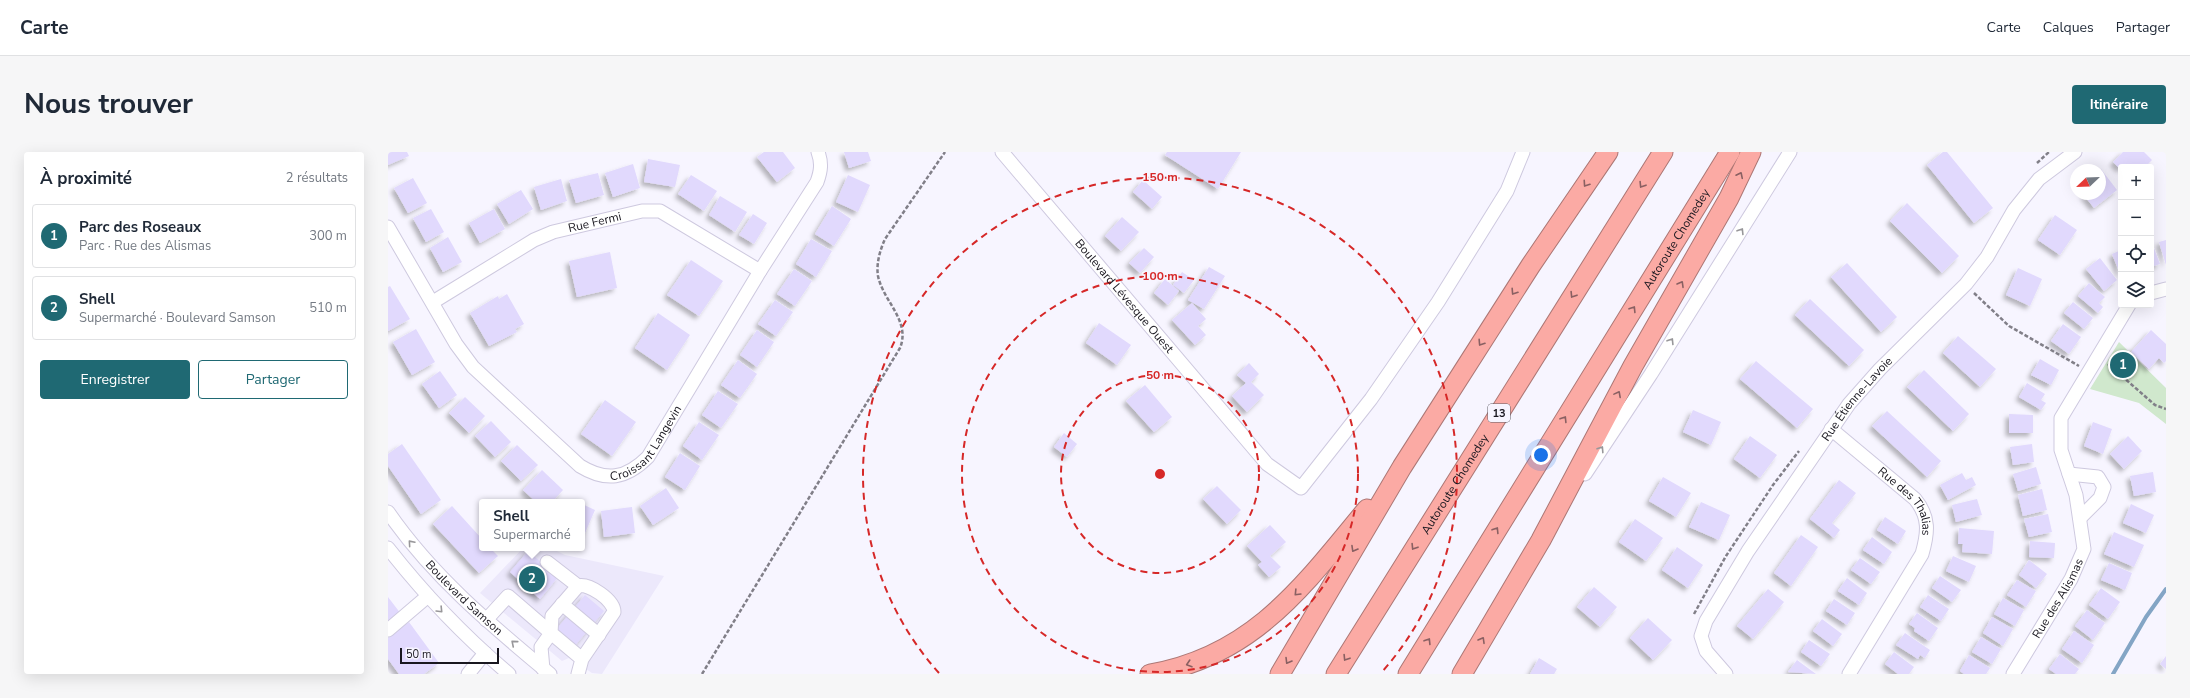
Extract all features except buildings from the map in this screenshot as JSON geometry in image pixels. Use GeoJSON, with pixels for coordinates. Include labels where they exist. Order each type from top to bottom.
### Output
{"type":"FeatureCollection","features":[{"type":"Feature","properties":{"kind":"highway"},"geometry":{"type":"LineString","coordinates":[[1280,674],[1402,467],[1531,265],[1608,152]]}},
{"type":"Feature","properties":{"kind":"highway","name":"Autoroute Chomedey"},"geometry":{"type":"LineString","coordinates":[[1336,674],[1663,152]]}},
{"type":"Feature","properties":{"kind":"highway","name":"Autoroute Chomedey"},"geometry":{"type":"LineString","coordinates":[[1408,674],[1730,152]]}},
{"type":"Feature","properties":{"kind":"highway"},"geometry":{"type":"LineString","coordinates":[[1462,674],[1541,540],[1634,366],[1729,198],[1751,152]]}},
{"type":"Feature","properties":{"kind":"highway"},"geometry":{"type":"LineString","coordinates":[[1150,674],[1171,669],[1206,657],[1240,639],[1270,618],[1300,590],[1402,467]]}},
{"type":"Feature","properties":{"kind":"street","name":"Croissant Langevin"},"geometry":{"type":"LineString","coordinates":[[388,227],[433,302],[456,344],[473,367],[580,466],[593,474],[616,476],[630,472],[648,457],[760,271],[817,182],[821,171],[821,159],[818,152]]}},
{"type":"Feature","properties":{"kind":"street","name":"Boulevard Lévesque Ouest"},"geometry":{"type":"LineString","coordinates":[[1002,152],[1267,464],[1301,488],[1371,399],[1438,302],[1507,191],[1523,152]]}},
{"type":"Feature","properties":{"kind":"street"},"geometry":{"type":"LineString","coordinates":[[1541,540],[1651,374],[1790,152]]}},
{"type":"Feature","properties":{"kind":"street","name":"Rue Étienne-Lavoie"},"geometry":{"type":"LineString","coordinates":[[1726,674],[1706,651],[1700,636],[1706,621],[1748,551],[1849,404],[1880,369],[1944,308],[1966,284],[1987,257],[2014,210],[2040,179],[2075,152]]}},
{"type":"Feature","properties":{"kind":"street","name":"Rue Fermi"},"geometry":{"type":"LineString","coordinates":[[433,302],[534,240],[553,232],[642,211],[660,211],[760,271]]}},
{"type":"Feature","properties":{"kind":"street"},"geometry":{"type":"LineString","coordinates":[[2154,291],[2166,289]]}},
{"type":"Feature","properties":{"kind":"street","name":"Rue des Alismas"},"geometry":{"type":"LineString","coordinates":[[2013,674],[2071,579],[2084,549],[2076,495],[2061,450],[2061,418],[2127,308]]}},
{"type":"Feature","properties":{"kind":"street","name":"Rue des Thalias"},"geometry":{"type":"LineString","coordinates":[[1831,429],[1915,499],[1922,511],[1928,535],[1922,554],[1849,674]]}},
{"type":"Feature","properties":{"kind":"street"},"geometry":{"type":"LineString","coordinates":[[2069,474],[2098,477],[2104,487],[2100,498],[2080,518]]}},
{"type":"Feature","properties":{"kind":"street","name":"Boulevard Samson"},"geometry":{"type":"LineString","coordinates":[[388,512],[401,531],[437,572],[486,620],[544,672]]}},
{"type":"Feature","properties":{"kind":"street","name":"Boulevard Samson"},"geometry":{"type":"LineString","coordinates":[[388,548],[428,596],[485,653],[509,674]]}},
{"type":"Feature","properties":{"kind":"street"},"geometry":{"type":"LineString","coordinates":[[547,562],[578,586],[582,585],[590,588],[613,606],[614,615],[582,659],[578,674]]}},
{"type":"Feature","properties":{"kind":"street"},"geometry":{"type":"LineString","coordinates":[[544,672],[540,647],[551,633],[552,616],[578,586]]}},
{"type":"Feature","properties":{"kind":"street"},"geometry":{"type":"LineString","coordinates":[[388,630],[428,596]]}},
{"type":"Feature","properties":{"kind":"street"},"geometry":{"type":"LineString","coordinates":[[486,620],[508,596],[582,659]]}},
{"type":"Feature","properties":{"kind":"street"},"geometry":{"type":"LineString","coordinates":[[562,604],[599,635]]}},
{"type":"Feature","properties":{"kind":"street"},"geometry":{"type":"LineString","coordinates":[[468,674],[485,653]]}},
{"type":"Feature","properties":{"kind":"path"},"geometry":{"type":"LineString","coordinates":[[702,674],[900,348],[903,331],[895,310],[878,276],[879,258],[885,239],[945,152]]}},
{"type":"Feature","properties":{"kind":"path"},"geometry":{"type":"LineString","coordinates":[[1966,284],[2009,326],[2081,368]]}},
{"type":"Feature","properties":{"kind":"path"},"geometry":{"type":"LineString","coordinates":[[2098,358],[2110,365],[2155,405],[2166,410]]}},
{"type":"Feature","properties":{"kind":"shaded area"},"geometry":{"type":"Polygon","coordinates":[[[520,551],[557,551],[565,555],[664,576],[602,674],[592,673],[569,658],[562,661],[480,593],[520,551]]]}},
{"type":"Feature","properties":{"kind":"green space"},"geometry":{"type":"Polygon","coordinates":[[[2119,342],[2166,388],[2166,424],[2139,403],[2090,389],[2119,342]]]}},
{"type":"Feature","properties":{"kind":"waterway"},"geometry":{"type":"LineString","coordinates":[[2113,674],[2146,617],[2166,589]]}},
{"type":"Feature","properties":{"kind":"place","name":"Parc des Roseaux"},"geometry":{"type":"Point","coordinates":[2123,365]}},
{"type":"Feature","properties":{"kind":"place","name":"Shell"},"geometry":{"type":"Point","coordinates":[532,579]}}]}
